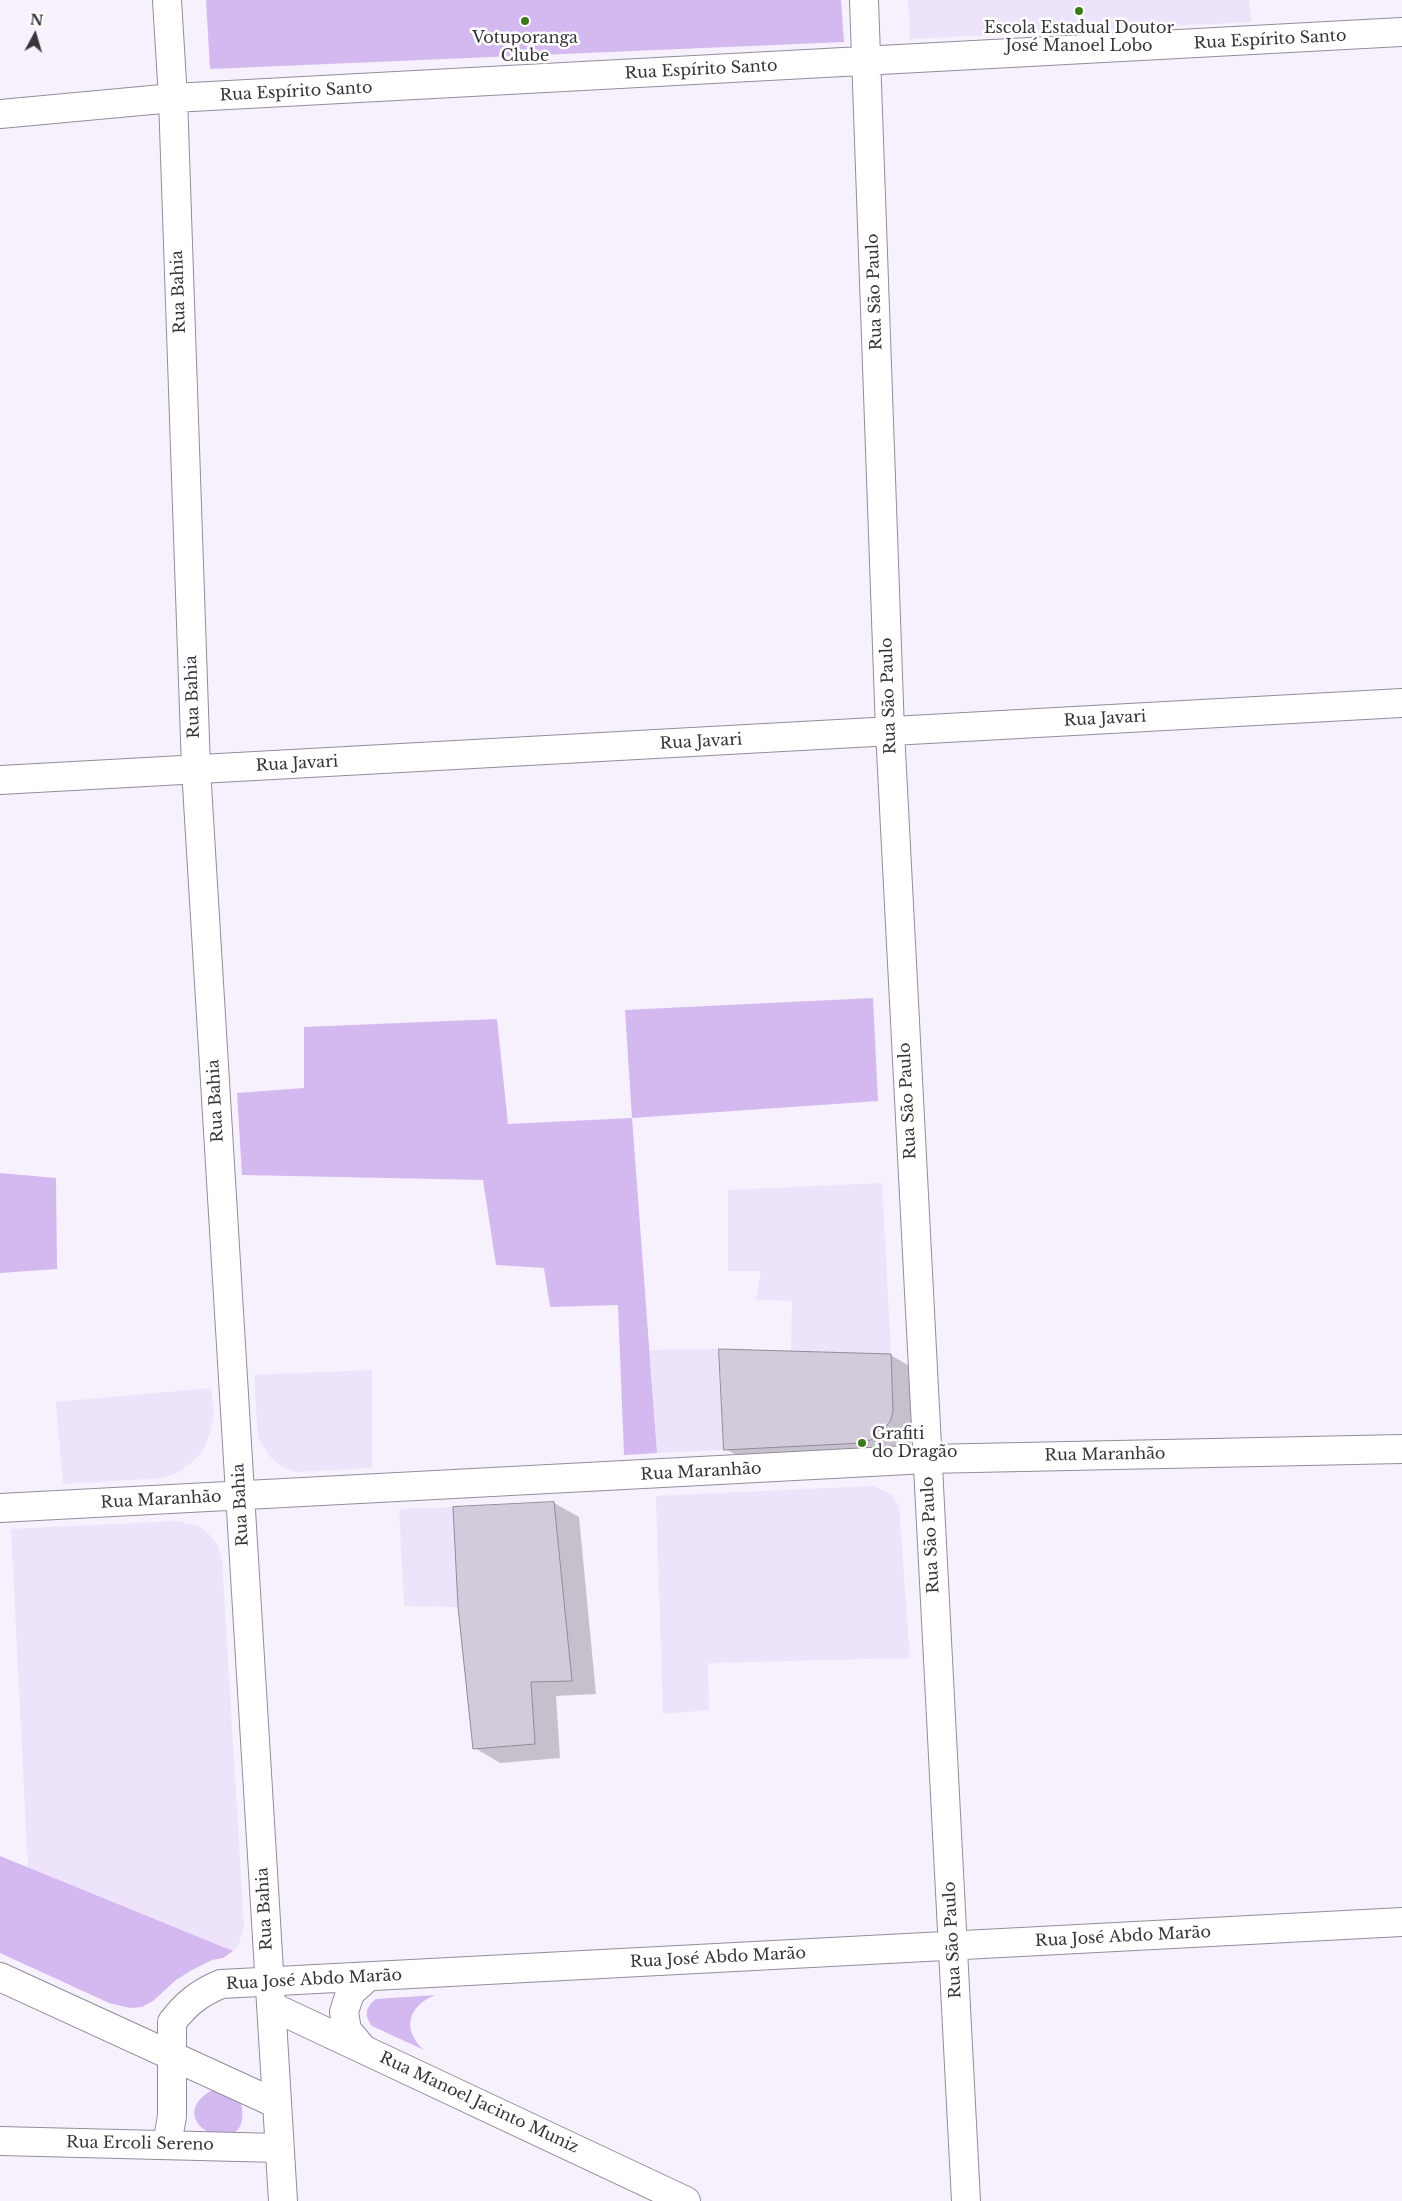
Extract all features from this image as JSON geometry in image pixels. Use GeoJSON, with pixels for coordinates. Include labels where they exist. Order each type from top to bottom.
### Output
{"type":"FeatureCollection","features":[{"type":"Feature","properties":{"kind":"street","name":"Rua Bahia"},"geometry":{"type":"LineString","coordinates":[[167,0],[173,98],[196,769],[283,2201]]}},
{"type":"Feature","properties":{"kind":"street","name":"Rua São Paulo"},"geometry":{"type":"LineString","coordinates":[[864,0],[868,61],[890,731],[966,2201]]}},
{"type":"Feature","properties":{"kind":"street","name":"Rua Espírito Santo"},"geometry":{"type":"LineString","coordinates":[[0,114],[173,98],[1402,32]]}},
{"type":"Feature","properties":{"kind":"street","name":"Rua Javari"},"geometry":{"type":"LineString","coordinates":[[0,780],[1402,703]]}},
{"type":"Feature","properties":{"kind":"street","name":"Rua Maranhão"},"geometry":{"type":"LineString","coordinates":[[0,1508],[927,1459],[1402,1449]]}},
{"type":"Feature","properties":{"kind":"street","name":"Rua José Abdo Marão"},"geometry":{"type":"LineString","coordinates":[[167,2144],[172,2116],[172,2022],[192,2000],[204,1991],[221,1984],[270,1994],[368,1977],[1402,1922]]}},
{"type":"Feature","properties":{"kind":"street"},"geometry":{"type":"LineString","coordinates":[[0,1977],[277,2104]]}},
{"type":"Feature","properties":{"kind":"street"},"geometry":{"type":"LineString","coordinates":[[363,2049],[347,2030],[344,2012],[350,1993],[368,1977]]}},
{"type":"Feature","properties":{"kind":"street","name":"Rua Manoel Jacinto Muniz"},"geometry":{"type":"LineString","coordinates":[[270,1994],[363,2049],[686,2201]]}},
{"type":"Feature","properties":{"kind":"street","name":"Rua Ercoli Sereno"},"geometry":{"type":"LineString","coordinates":[[0,2141],[280,2148]]}},
{"type":"Feature","properties":{"kind":"shaded area","name":"Votuporanga Clube"},"geometry":{"type":"Polygon","coordinates":[[[206,0],[841,0],[844,42],[210,69],[206,0]]]}},
{"type":"Feature","properties":{"kind":"shaded area","name":"Escola Estadual Doutor José Manoel Lobo"},"geometry":{"type":"Polygon","coordinates":[[[908,0],[1249,0],[1251,22],[910,39],[908,0]]]}},
{"type":"Feature","properties":{"kind":"shaded area"},"geometry":{"type":"Polygon","coordinates":[[[873,998],[878,1101],[632,1118],[625,1010],[873,998]]]}},
{"type":"Feature","properties":{"kind":"shaded area"},"geometry":{"type":"Polygon","coordinates":[[[497,1019],[508,1124],[632,1118],[657,1453],[624,1455],[618,1305],[550,1307],[544,1268],[496,1265],[483,1180],[242,1175],[237,1093],[304,1088],[304,1027],[497,1019]]]}},
{"type":"Feature","properties":{"kind":"shaded area"},"geometry":{"type":"Polygon","coordinates":[[[0,1173],[56,1178],[57,1269],[0,1273],[0,1173]]]}},
{"type":"Feature","properties":{"kind":"shaded area"},"geometry":{"type":"Polygon","coordinates":[[[882,1183],[891,1354],[791,1351],[792,1301],[756,1300],[761,1271],[728,1271],[728,1190],[882,1183]]]}},
{"type":"Feature","properties":{"kind":"shaded area"},"geometry":{"type":"Polygon","coordinates":[[[719,1349],[724,1450],[657,1453],[650,1350],[719,1349]]]}},
{"type":"Feature","properties":{"kind":"shaded area"},"geometry":{"type":"Polygon","coordinates":[[[372,1370],[372,1468],[295,1472],[281,1466],[270,1457],[258,1437],[254,1375],[372,1370]]]}},
{"type":"Feature","properties":{"kind":"shaded area"},"geometry":{"type":"Polygon","coordinates":[[[211,1388],[214,1415],[204,1449],[179,1472],[163,1478],[63,1484],[56,1402],[211,1388]]]}},
{"type":"Feature","properties":{"kind":"shaded area"},"geometry":{"type":"Polygon","coordinates":[[[873,1486],[891,1494],[899,1507],[910,1658],[708,1663],[709,1710],[663,1714],[656,1496],[873,1486]]]}},
{"type":"Feature","properties":{"kind":"shaded area"},"geometry":{"type":"Polygon","coordinates":[[[453,1507],[458,1607],[404,1606],[399,1509],[453,1507]]]}},
{"type":"Feature","properties":{"kind":"shaded area"},"geometry":{"type":"Polygon","coordinates":[[[176,1521],[199,1526],[209,1534],[218,1546],[222,1560],[244,1927],[238,1946],[233,1951],[28,1868],[11,1529],[176,1521]]]}},
{"type":"Feature","properties":{"kind":"shaded area"},"geometry":{"type":"Polygon","coordinates":[[[0,1856],[233,1951],[223,1958],[212,1960],[192,1970],[176,1980],[153,2001],[142,2007],[130,2008],[109,2003],[0,1953],[0,1856]]]}},
{"type":"Feature","properties":{"kind":"shaded area"},"geometry":{"type":"Polygon","coordinates":[[[436,1995],[419,2005],[411,2019],[412,2034],[424,2050],[372,2026],[368,2019],[368,2008],[376,1999],[436,1995]]]}},
{"type":"Feature","properties":{"kind":"shaded area"},"geometry":{"type":"Polygon","coordinates":[[[216,2088],[240,2099],[242,2120],[235,2132],[224,2136],[210,2133],[199,2125],[194,2114],[199,2101],[216,2088]]]}},
{"type":"Feature","properties":{"kind":"building"},"geometry":{"type":"Polygon","coordinates":[[[719,1349],[891,1354],[893,1412],[890,1422],[873,1439],[862,1443],[724,1450],[719,1349]]]}},
{"type":"Feature","properties":{"kind":"building"},"geometry":{"type":"Polygon","coordinates":[[[554,1502],[572,1681],[531,1682],[535,1744],[473,1749],[458,1607],[453,1507],[554,1502]]]}},
{"type":"Feature","properties":{"kind":"place","name":"Escola Estadual Doutor José Manoel Lobo"},"geometry":{"type":"Point","coordinates":[1079,11]}},
{"type":"Feature","properties":{"kind":"place","name":"Votuporanga Clube"},"geometry":{"type":"Point","coordinates":[525,21]}},
{"type":"Feature","properties":{"kind":"place","name":"Grafiti do Dragão"},"geometry":{"type":"Point","coordinates":[862,1443]}}]}
